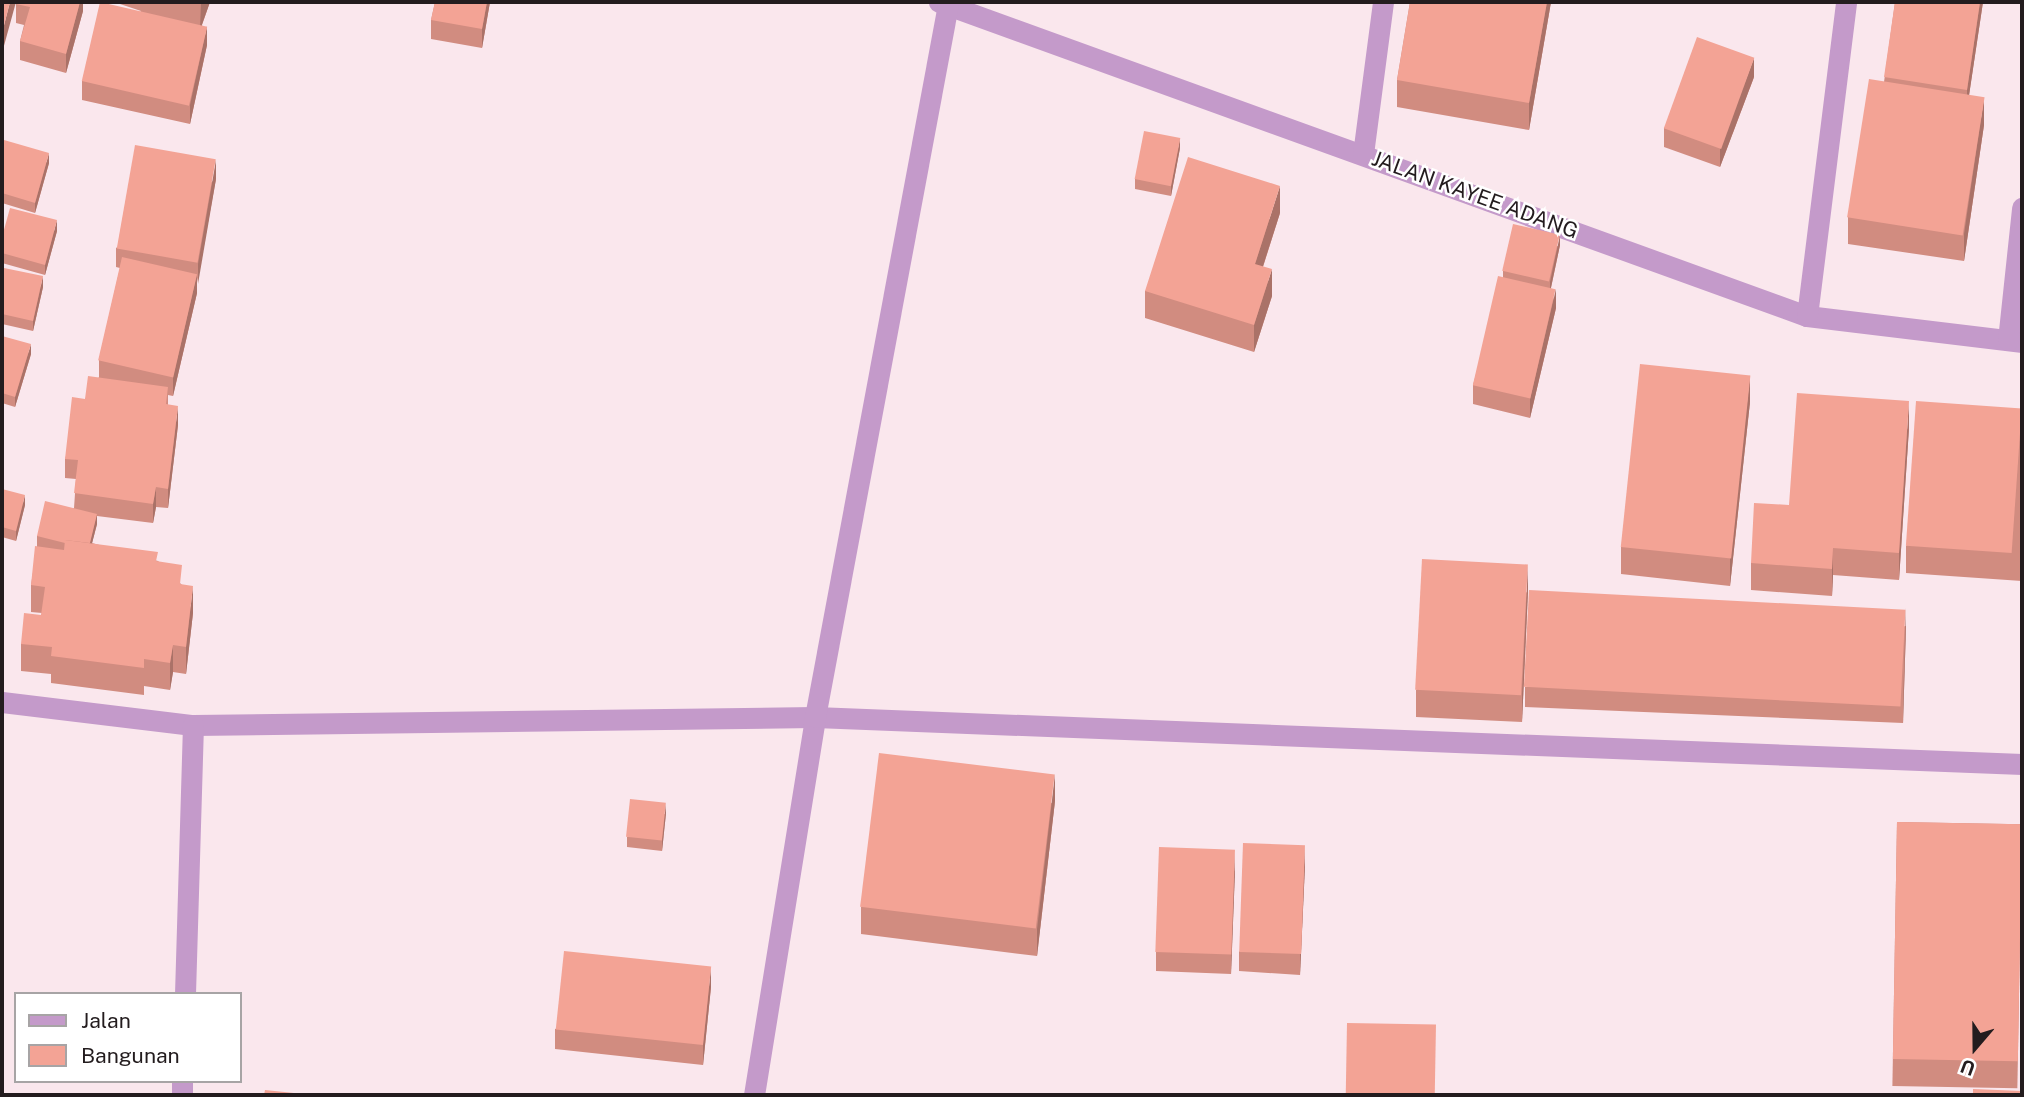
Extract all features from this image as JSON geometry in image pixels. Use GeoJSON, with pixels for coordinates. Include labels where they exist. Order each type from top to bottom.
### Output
{"type":"FeatureCollection","features":[{"type":"Feature","properties":{"kind":"street"},"geometry":{"type":"LineString","coordinates":[[1363,154],[1382,2]]}},
{"type":"Feature","properties":{"kind":"street"},"geometry":{"type":"LineString","coordinates":[[1807,316],[1846,2]]}},
{"type":"Feature","properties":{"kind":"street"},"geometry":{"type":"LineString","coordinates":[[754,1095],[815,717],[944,3]]}},
{"type":"Feature","properties":{"kind":"street","name":"JALAN KAYEE ADANG"},"geometry":{"type":"LineString","coordinates":[[944,3],[1807,316],[2015,341]]}},
{"type":"Feature","properties":{"kind":"street"},"geometry":{"type":"LineString","coordinates":[[2015,341],[2022,208]]}},
{"type":"Feature","properties":{"kind":"street"},"geometry":{"type":"LineString","coordinates":[[2,702],[193,725],[815,717],[2022,764]]}},
{"type":"Feature","properties":{"kind":"street"},"geometry":{"type":"LineString","coordinates":[[185,992],[193,725]]}},
{"type":"Feature","properties":{"kind":"building"},"geometry":{"type":"Polygon","coordinates":[[[2,2],[10,2],[2,33],[2,2]]]}},
{"type":"Feature","properties":{"kind":"building"},"geometry":{"type":"Polygon","coordinates":[[[80,2],[66,54],[20,41],[30,7],[16,4],[80,2]]]}},
{"type":"Feature","properties":{"kind":"building"},"geometry":{"type":"Polygon","coordinates":[[[100,2],[207,27],[189,106],[82,81],[100,2]]]}},
{"type":"Feature","properties":{"kind":"building"},"geometry":{"type":"Polygon","coordinates":[[[435,2],[487,2],[482,29],[431,20],[435,2]]]}},
{"type":"Feature","properties":{"kind":"building"},"geometry":{"type":"Polygon","coordinates":[[[1410,2],[1547,2],[1529,103],[1397,80],[1410,2]]]}},
{"type":"Feature","properties":{"kind":"building"},"geometry":{"type":"Polygon","coordinates":[[[1895,2],[1980,2],[1967,90],[1884,77],[1895,2]]]}},
{"type":"Feature","properties":{"kind":"building"},"geometry":{"type":"Polygon","coordinates":[[[1697,37],[1754,58],[1721,149],[1664,128],[1697,37]]]}},
{"type":"Feature","properties":{"kind":"building"},"geometry":{"type":"Polygon","coordinates":[[[1869,79],[1985,97],[1963,236],[1847,217],[1869,79]]]}},
{"type":"Feature","properties":{"kind":"building"},"geometry":{"type":"Polygon","coordinates":[[[1144,131],[1180,138],[1171,186],[1135,179],[1144,131]]]}},
{"type":"Feature","properties":{"kind":"building"},"geometry":{"type":"Polygon","coordinates":[[[4,140],[49,153],[35,203],[2,193],[4,140]]]}},
{"type":"Feature","properties":{"kind":"building"},"geometry":{"type":"Polygon","coordinates":[[[135,145],[216,159],[198,263],[117,248],[135,145]]]}},
{"type":"Feature","properties":{"kind":"building"},"geometry":{"type":"Polygon","coordinates":[[[1188,157],[1280,186],[1255,264],[1272,269],[1254,325],[1145,291],[1188,157]]]}},
{"type":"Feature","properties":{"kind":"building"},"geometry":{"type":"Polygon","coordinates":[[[10,208],[57,220],[45,265],[2,253],[2,237],[10,208]]]}},
{"type":"Feature","properties":{"kind":"building"},"geometry":{"type":"Polygon","coordinates":[[[1513,224],[1560,235],[1549,282],[1502,271],[1513,224]]]}},
{"type":"Feature","properties":{"kind":"building"},"geometry":{"type":"Polygon","coordinates":[[[122,257],[197,274],[173,378],[98,360],[122,257]]]}},
{"type":"Feature","properties":{"kind":"building"},"geometry":{"type":"Polygon","coordinates":[[[4,268],[43,276],[33,321],[2,314],[4,268]]]}},
{"type":"Feature","properties":{"kind":"building"},"geometry":{"type":"Polygon","coordinates":[[[1498,276],[1555,289],[1530,398],[1473,385],[1498,276]]]}},
{"type":"Feature","properties":{"kind":"building"},"geometry":{"type":"Polygon","coordinates":[[[2,336],[31,344],[15,397],[2,393],[2,336]]]}},
{"type":"Feature","properties":{"kind":"building"},"geometry":{"type":"Polygon","coordinates":[[[1640,364],[1750,376],[1731,559],[1621,547],[1640,364]]]}},
{"type":"Feature","properties":{"kind":"building"},"geometry":{"type":"Polygon","coordinates":[[[88,376],[168,387],[166,404],[178,406],[168,489],[156,487],[153,504],[74,493],[78,460],[65,459],[72,397],[85,399],[88,376]]]}},
{"type":"Feature","properties":{"kind":"building"},"geometry":{"type":"Polygon","coordinates":[[[1797,393],[1909,401],[1899,553],[1833,548],[1832,569],[1751,563],[1754,503],[1789,505],[1797,393]]]}},
{"type":"Feature","properties":{"kind":"building"},"geometry":{"type":"Polygon","coordinates":[[[1916,401],[2022,408],[2012,553],[1906,546],[1916,401]]]}},
{"type":"Feature","properties":{"kind":"building"},"geometry":{"type":"Polygon","coordinates":[[[2,489],[25,495],[16,531],[2,527],[2,489]]]}},
{"type":"Feature","properties":{"kind":"building"},"geometry":{"type":"Polygon","coordinates":[[[45,501],[97,514],[90,543],[65,540],[65,543],[37,536],[45,501]]]}},
{"type":"Feature","properties":{"kind":"building"},"geometry":{"type":"Polygon","coordinates":[[[65,540],[158,552],[156,561],[182,565],[180,584],[193,586],[186,647],[173,645],[170,663],[144,659],[144,668],[51,656],[52,647],[21,644],[24,613],[41,615],[45,587],[31,585],[35,546],[64,550],[65,540]]]}},
{"type":"Feature","properties":{"kind":"building"},"geometry":{"type":"Polygon","coordinates":[[[1422,559],[1528,565],[1521,695],[1415,690],[1422,559]]]}},
{"type":"Feature","properties":{"kind":"building"},"geometry":{"type":"Polygon","coordinates":[[[1529,590],[1905,610],[1900,707],[1524,687],[1529,590]]]}},
{"type":"Feature","properties":{"kind":"building"},"geometry":{"type":"Polygon","coordinates":[[[879,753],[1055,775],[1036,928],[860,907],[879,753]]]}},
{"type":"Feature","properties":{"kind":"building"},"geometry":{"type":"Polygon","coordinates":[[[630,799],[666,803],[662,841],[626,837],[630,799]]]}},
{"type":"Feature","properties":{"kind":"building"},"geometry":{"type":"Polygon","coordinates":[[[1897,822],[2022,824],[2018,1061],[1893,1059],[1897,822]]]}},
{"type":"Feature","properties":{"kind":"building"},"geometry":{"type":"Polygon","coordinates":[[[1243,843],[1305,845],[1301,954],[1239,952],[1243,843]]]}},
{"type":"Feature","properties":{"kind":"building"},"geometry":{"type":"Polygon","coordinates":[[[1159,847],[1235,850],[1231,955],[1155,952],[1159,847]]]}},
{"type":"Feature","properties":{"kind":"building"},"geometry":{"type":"Polygon","coordinates":[[[564,951],[711,966],[703,1045],[556,1030],[564,951]]]}},
{"type":"Feature","properties":{"kind":"building"},"geometry":{"type":"Polygon","coordinates":[[[1347,1023],[1436,1025],[1435,1095],[1346,1095],[1347,1023]]]}},
{"type":"Feature","properties":{"kind":"building"},"geometry":{"type":"Polygon","coordinates":[[[1973,1089],[2022,1091],[2022,1095],[1973,1095],[1973,1089]]]}},
{"type":"Feature","properties":{"kind":"building"},"geometry":{"type":"Polygon","coordinates":[[[265,1090],[313,1095],[264,1095],[265,1090]]]}}]}
